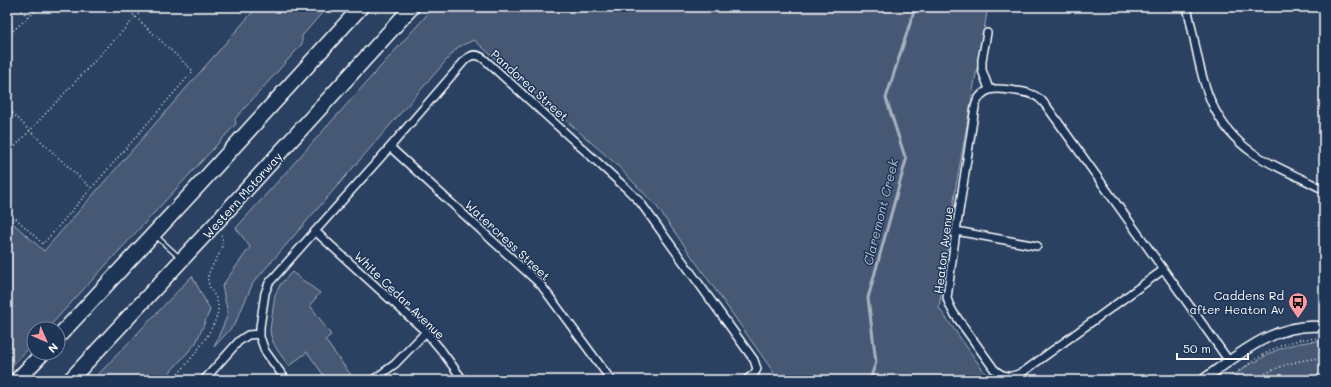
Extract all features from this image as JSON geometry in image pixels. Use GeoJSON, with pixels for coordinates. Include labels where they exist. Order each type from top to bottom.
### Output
{"type":"FeatureCollection","features":[{"type":"Feature","properties":{"kind":"highway"},"geometry":{"type":"LineString","coordinates":[[66,328],[154,234],[361,7]]}},
{"type":"Feature","properties":{"kind":"highway","name":"Western Motorway"},"geometry":{"type":"LineString","coordinates":[[70,380],[216,223],[412,7]]}},
{"type":"Feature","properties":{"kind":"highway"},"geometry":{"type":"LineString","coordinates":[[17,380],[35,361]]}},
{"type":"Feature","properties":{"kind":"street"},"geometry":{"type":"LineString","coordinates":[[1187,7],[1207,95],[1225,128],[1239,142],[1254,153],[1324,190]]}},
{"type":"Feature","properties":{"kind":"street"},"geometry":{"type":"LineString","coordinates":[[987,33],[982,60],[982,70],[990,89],[996,88],[1030,93],[1040,99],[1229,361]]}},
{"type":"Feature","properties":{"kind":"street","name":"Pandorea Street"},"geometry":{"type":"LineString","coordinates":[[286,380],[265,351],[260,334],[265,293],[269,283],[466,59],[472,55],[481,56],[640,202],[756,362],[756,372],[746,380]]}},
{"type":"Feature","properties":{"kind":"street","name":"Heaton Avenue"},"geometry":{"type":"LineString","coordinates":[[990,89],[982,94],[977,100],[975,107],[947,298],[949,304],[994,369],[1000,375],[1008,377],[1015,376],[1023,372],[1163,270]]}},
{"type":"Feature","properties":{"kind":"street","name":"Watercress Street"},"geometry":{"type":"LineString","coordinates":[[390,147],[540,285],[611,380]]}},
{"type":"Feature","properties":{"kind":"street","name":"White Cedar Avenue"},"geometry":{"type":"LineString","coordinates":[[315,231],[426,332],[463,380]]}},
{"type":"Feature","properties":{"kind":"street"},"geometry":{"type":"LineString","coordinates":[[956,231],[1037,246]]}},
{"type":"Feature","properties":{"kind":"street"},"geometry":{"type":"LineString","coordinates":[[1203,380],[1254,344],[1270,336],[1288,329],[1324,326]]}},
{"type":"Feature","properties":{"kind":"street"},"geometry":{"type":"LineString","coordinates":[[373,380],[395,364],[426,332]]}},
{"type":"Feature","properties":{"kind":"street"},"geometry":{"type":"LineString","coordinates":[[204,380],[239,341],[248,335],[260,334]]}},
{"type":"Feature","properties":{"kind":"lane"},"geometry":{"type":"LineString","coordinates":[[154,234],[182,260]]}},
{"type":"Feature","properties":{"kind":"path"},"geometry":{"type":"LineString","coordinates":[[20,7],[28,17]]}},
{"type":"Feature","properties":{"kind":"path"},"geometry":{"type":"LineString","coordinates":[[7,36],[40,7]]}},
{"type":"Feature","properties":{"kind":"path"},"geometry":{"type":"LineString","coordinates":[[7,210],[42,244],[193,71],[125,7]]}},
{"type":"Feature","properties":{"kind":"path"},"geometry":{"type":"LineString","coordinates":[[7,155],[145,7]]}},
{"type":"Feature","properties":{"kind":"path"},"geometry":{"type":"LineString","coordinates":[[7,107],[30,131],[91,188]]}},
{"type":"Feature","properties":{"kind":"path"},"geometry":{"type":"LineString","coordinates":[[174,380],[199,350],[217,315],[218,305],[208,283],[208,277],[223,246],[223,239],[216,223]]}},
{"type":"Feature","properties":{"kind":"path"},"geometry":{"type":"LineString","coordinates":[[1226,380],[1272,349],[1299,341],[1324,339]]}},
{"type":"Feature","properties":{"kind":"path"},"geometry":{"type":"LineString","coordinates":[[1255,380],[1267,372],[1282,366],[1311,358],[1324,358]]}},
{"type":"Feature","properties":{"kind":"shaded area"},"geometry":{"type":"Polygon","coordinates":[[[257,7],[327,7],[302,36],[302,44],[235,119],[236,124],[54,321],[26,321],[26,351],[7,371],[7,218],[44,251],[257,7]]]}},
{"type":"Feature","properties":{"kind":"shaded area"},"geometry":{"type":"Polygon","coordinates":[[[434,7],[988,7],[956,186],[939,308],[990,380],[779,380],[657,207],[617,165],[474,40],[458,47],[253,283],[235,324],[214,347],[228,314],[222,286],[250,247],[236,228],[434,7]]]}},
{"type":"Feature","properties":{"kind":"shaded area"},"geometry":{"type":"Polygon","coordinates":[[[292,272],[320,293],[310,305],[331,335],[325,340],[354,379],[353,380],[327,380],[307,352],[289,366],[274,345],[270,330],[275,295],[280,285],[292,272]]]}},
{"type":"Feature","properties":{"kind":"shaded area"},"geometry":{"type":"Polygon","coordinates":[[[192,276],[210,310],[196,343],[163,380],[93,380],[192,276]]]}},
{"type":"Feature","properties":{"kind":"shaded area"},"geometry":{"type":"Polygon","coordinates":[[[1318,341],[1324,342],[1324,380],[1228,380],[1254,361],[1256,362],[1270,353],[1301,343],[1318,341]]]}},
{"type":"Feature","properties":{"kind":"waterway","name":"Claremont Creek"},"geometry":{"type":"LineString","coordinates":[[870,380],[876,362],[868,298],[906,160],[886,98],[913,14],[918,7]]}},
{"type":"Feature","properties":{"kind":"place","name":"Caddens Rd after Heaton Av"},"geometry":{"type":"Point","coordinates":[1298,319]}}]}
